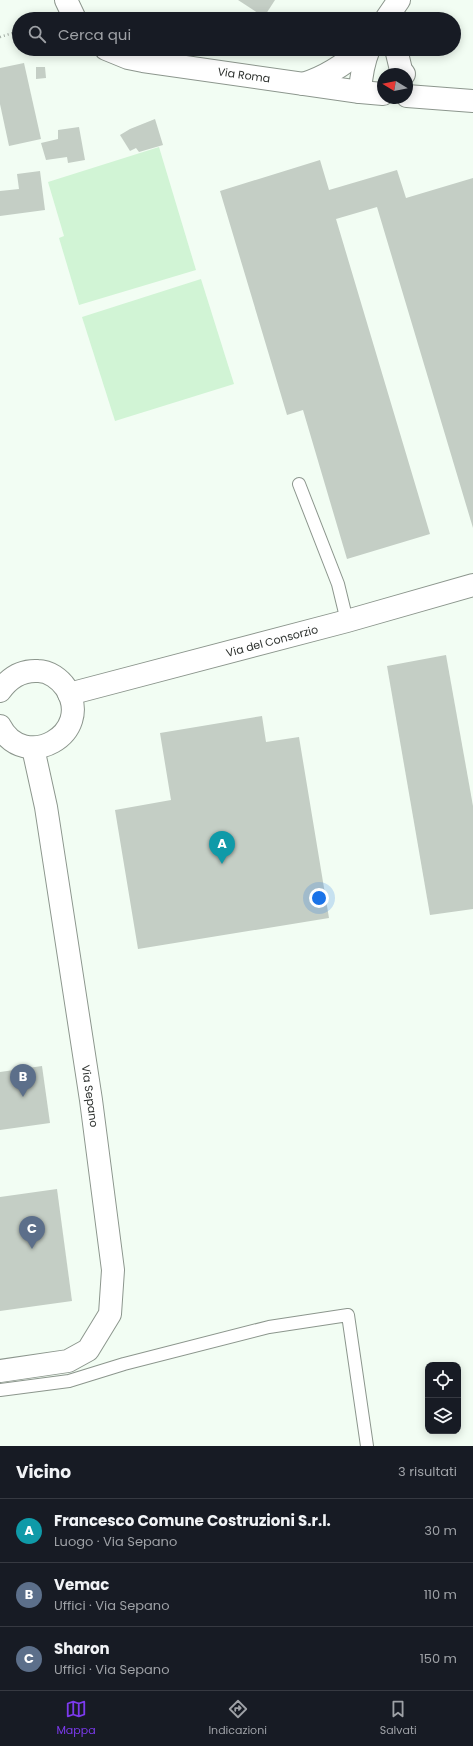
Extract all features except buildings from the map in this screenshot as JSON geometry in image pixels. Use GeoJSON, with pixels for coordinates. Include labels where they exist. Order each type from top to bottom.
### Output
{"type":"FeatureCollection","features":[{"type":"Feature","properties":{"kind":"street"},"geometry":{"type":"LineString","coordinates":[[391,12],[400,0]]}},
{"type":"Feature","properties":{"kind":"street"},"geometry":{"type":"LineString","coordinates":[[397,12],[400,0]]}},
{"type":"Feature","properties":{"kind":"street","name":"Via Roma"},"geometry":{"type":"LineString","coordinates":[[123,56],[128,58],[303,84],[377,93]]}},
{"type":"Feature","properties":{"kind":"street"},"geometry":{"type":"LineString","coordinates":[[303,84],[319,79],[345,64],[354,56]]}},
{"type":"Feature","properties":{"kind":"street"},"geometry":{"type":"LineString","coordinates":[[360,92],[361,75],[366,56]]}},
{"type":"Feature","properties":{"kind":"street"},"geometry":{"type":"LineString","coordinates":[[398,56],[401,68]]}},
{"type":"Feature","properties":{"kind":"street"},"geometry":{"type":"LineString","coordinates":[[414,97],[473,101]]}},
{"type":"Feature","properties":{"kind":"street","name":"Via del Consorzio"},"geometry":{"type":"LineString","coordinates":[[69,694],[347,621],[473,585]]}},
{"type":"Feature","properties":{"kind":"street"},"geometry":{"type":"LineString","coordinates":[[0,691],[8,681],[18,674],[30,671],[42,671],[53,675],[63,683],[69,694],[72,706],[72,719],[66,731],[57,740],[46,746],[33,748],[20,745],[9,738],[0,726]]}},
{"type":"Feature","properties":{"kind":"street","name":"Via Sepano"},"geometry":{"type":"LineString","coordinates":[[0,1371],[68,1361],[88,1350],[110,1314],[113,1270],[91,1100],[47,815],[33,748]]}},
{"type":"Feature","properties":{"kind":"lane"},"geometry":{"type":"LineString","coordinates":[[299,484],[338,584],[347,621]]}},
{"type":"Feature","properties":{"kind":"lane"},"geometry":{"type":"LineString","coordinates":[[0,1390],[69,1380],[124,1364],[269,1327],[348,1315],[367,1446]]}},
{"type":"Feature","properties":{"kind":"path"},"geometry":{"type":"LineString","coordinates":[[0,37],[12,33]]}},
{"type":"Feature","properties":{"kind":"green space"},"geometry":{"type":"Polygon","coordinates":[[[159,147],[196,270],[79,305],[59,238],[64,236],[48,182],[159,147]]]}},
{"type":"Feature","properties":{"kind":"green space"},"geometry":{"type":"Polygon","coordinates":[[[201,279],[234,384],[115,421],[82,317],[201,279]]]}},
{"type":"Feature","properties":{"kind":"place","name":"Francesco Comune Costruzioni S.r.l."},"geometry":{"type":"Point","coordinates":[222,864]}},
{"type":"Feature","properties":{"kind":"place","name":"Vemac"},"geometry":{"type":"Point","coordinates":[23,1097]}},
{"type":"Feature","properties":{"kind":"place","name":"Sharon"},"geometry":{"type":"Point","coordinates":[32,1249]}}]}
